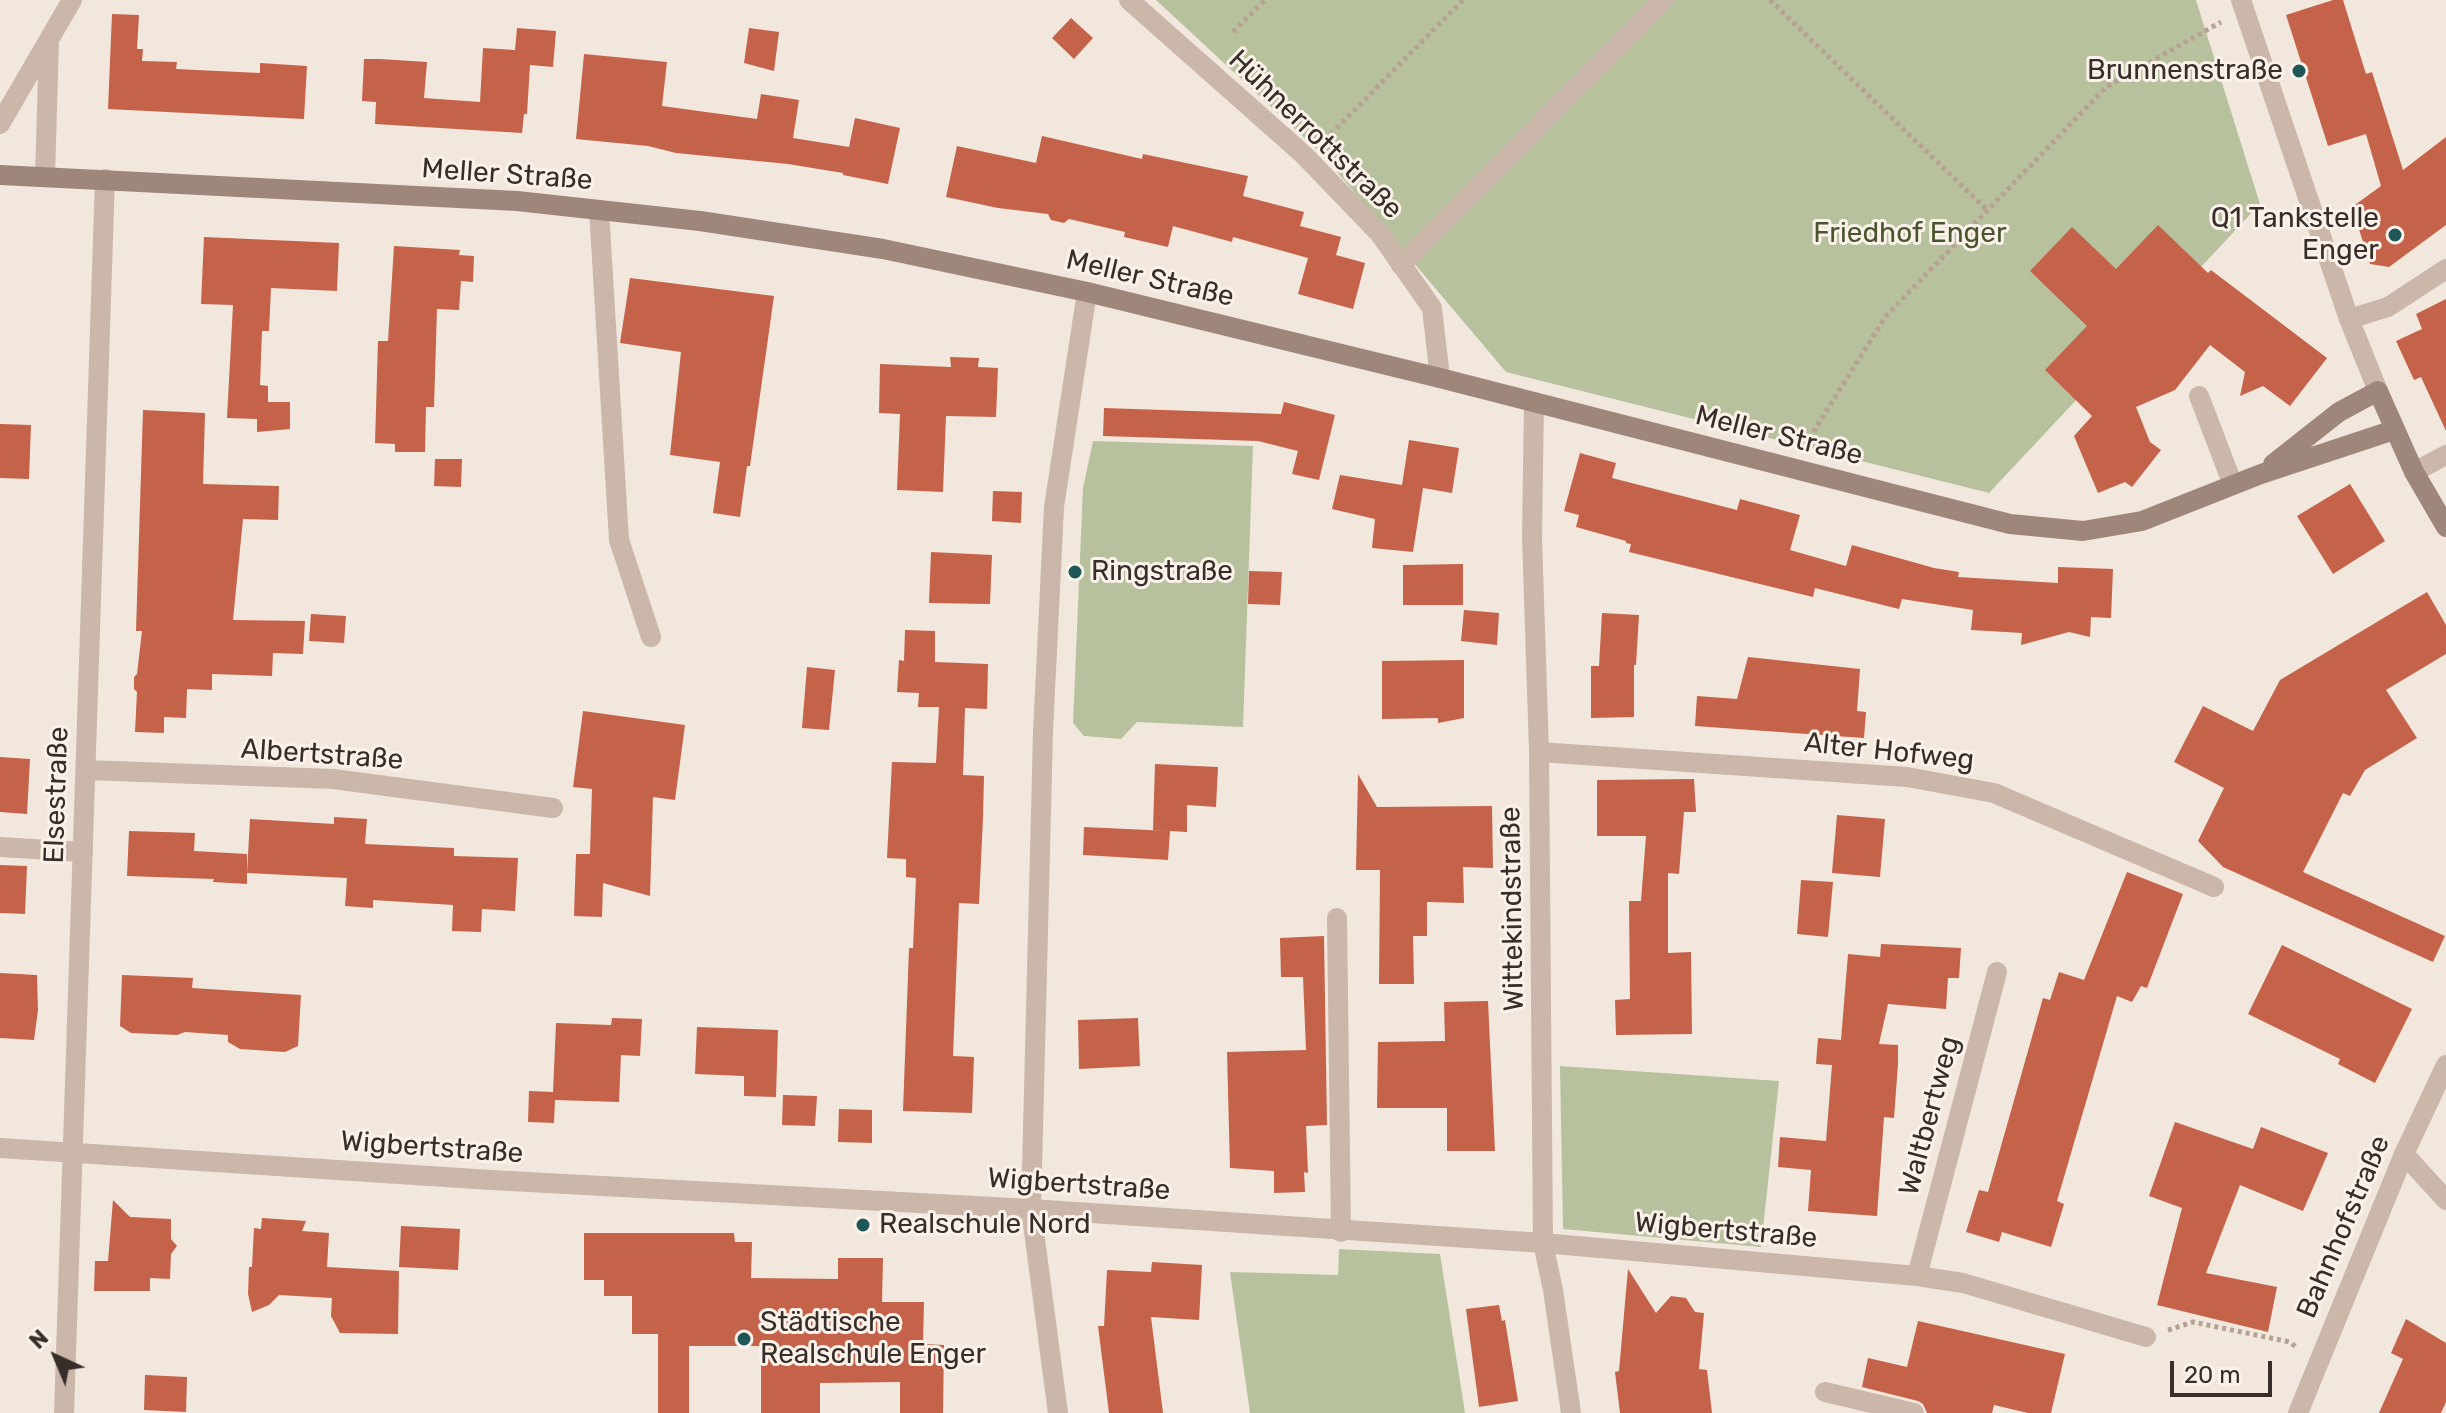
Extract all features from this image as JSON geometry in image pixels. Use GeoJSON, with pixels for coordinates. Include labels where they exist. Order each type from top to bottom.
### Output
{"type":"FeatureCollection","features":[{"type":"Feature","properties":{"kind":"main road","name":"Meller Straße"},"geometry":{"type":"LineString","coordinates":[[0,175],[517,201],[700,221],[883,249],[1087,292],[1440,378],[2010,524],[2083,531],[2142,521],[2261,474],[2394,430]]}},
{"type":"Feature","properties":{"kind":"main road","name":"Meller Straße"},"geometry":{"type":"LineString","coordinates":[[2261,474],[2339,412],[2378,391]]}},
{"type":"Feature","properties":{"kind":"main road"},"geometry":{"type":"LineString","coordinates":[[2378,391],[2414,472],[2446,527]]}},
{"type":"Feature","properties":{"kind":"street"},"geometry":{"type":"LineString","coordinates":[[0,124],[72,0]]}},
{"type":"Feature","properties":{"kind":"street","name":"Hühnerrottstraße"},"geometry":{"type":"LineString","coordinates":[[1129,0],[1304,155],[1380,234],[1432,308],[1440,378]]}},
{"type":"Feature","properties":{"kind":"street"},"geometry":{"type":"LineString","coordinates":[[1401,265],[1663,0]]}},
{"type":"Feature","properties":{"kind":"street"},"geometry":{"type":"LineString","coordinates":[[2242,4],[2349,319],[2378,391]]}},
{"type":"Feature","properties":{"kind":"street"},"geometry":{"type":"LineString","coordinates":[[45,177],[50,39]]}},
{"type":"Feature","properties":{"kind":"street","name":"Elsestraße"},"geometry":{"type":"LineString","coordinates":[[64,1413],[105,179]]}},
{"type":"Feature","properties":{"kind":"street"},"geometry":{"type":"LineString","coordinates":[[599,210],[619,540],[651,637]]}},
{"type":"Feature","properties":{"kind":"street"},"geometry":{"type":"LineString","coordinates":[[2349,319],[2388,307],[2446,269]]}},
{"type":"Feature","properties":{"kind":"street"},"geometry":{"type":"LineString","coordinates":[[1058,1413],[1031,1209],[1043,732],[1054,507],[1087,292]]}},
{"type":"Feature","properties":{"kind":"street"},"geometry":{"type":"LineString","coordinates":[[2199,396],[2233,485]]}},
{"type":"Feature","properties":{"kind":"street","name":"Wittekindstraße"},"geometry":{"type":"LineString","coordinates":[[1534,402],[1532,537],[1539,752],[1543,1243],[1571,1413]]}},
{"type":"Feature","properties":{"kind":"street"},"geometry":{"type":"LineString","coordinates":[[2414,472],[2446,455]]}},
{"type":"Feature","properties":{"kind":"street","name":"Alter Hofweg"},"geometry":{"type":"LineString","coordinates":[[1539,752],[1907,777],[1994,793],[2214,887]]}},
{"type":"Feature","properties":{"kind":"street","name":"Albertstraße"},"geometry":{"type":"LineString","coordinates":[[86,770],[333,779],[553,808]]}},
{"type":"Feature","properties":{"kind":"street"},"geometry":{"type":"LineString","coordinates":[[0,847],[83,852]]}},
{"type":"Feature","properties":{"kind":"street"},"geometry":{"type":"LineString","coordinates":[[1337,918],[1341,1232]]}},
{"type":"Feature","properties":{"kind":"street","name":"Waltbertweg"},"geometry":{"type":"LineString","coordinates":[[1917,1276],[1997,972]]}},
{"type":"Feature","properties":{"kind":"street","name":"Bahnhofstraße"},"geometry":{"type":"LineString","coordinates":[[2298,1413],[2404,1154],[2446,1065]]}},
{"type":"Feature","properties":{"kind":"street","name":"Wigbertstraße"},"geometry":{"type":"LineString","coordinates":[[0,1148],[491,1180],[1031,1209],[1341,1232],[1543,1243],[1917,1276],[1963,1283],[2146,1337]]}},
{"type":"Feature","properties":{"kind":"street"},"geometry":{"type":"LineString","coordinates":[[2404,1154],[2446,1200]]}},
{"type":"Feature","properties":{"kind":"street"},"geometry":{"type":"LineString","coordinates":[[1825,1392],[1914,1413]]}},
{"type":"Feature","properties":{"kind":"path"},"geometry":{"type":"LineString","coordinates":[[1233,32],[1265,0]]}},
{"type":"Feature","properties":{"kind":"path"},"geometry":{"type":"LineString","coordinates":[[1331,134],[1463,0]]}},
{"type":"Feature","properties":{"kind":"path"},"geometry":{"type":"LineString","coordinates":[[1770,0],[1988,211]]}},
{"type":"Feature","properties":{"kind":"path"},"geometry":{"type":"LineString","coordinates":[[1806,472],[1815,429],[1886,316],[2106,87],[2242,4]]}},
{"type":"Feature","properties":{"kind":"path"},"geometry":{"type":"LineString","coordinates":[[2146,1337],[2193,1322],[2290,1342],[2317,1364]]}},
{"type":"Feature","properties":{"kind":"green space","name":"Friedhof Enger"},"geometry":{"type":"Polygon","coordinates":[[[1156,0],[2196,0],[2260,204],[1989,493],[1506,372],[1321,153],[1156,0]]]}},
{"type":"Feature","properties":{"kind":"green space"},"geometry":{"type":"Polygon","coordinates":[[[1093,441],[1253,446],[1243,727],[1137,722],[1121,739],[1084,736],[1073,723],[1083,488],[1093,441]]]}},
{"type":"Feature","properties":{"kind":"green space"},"geometry":{"type":"Polygon","coordinates":[[[1560,1066],[1779,1081],[1761,1247],[1563,1229],[1560,1066]]]}},
{"type":"Feature","properties":{"kind":"green space"},"geometry":{"type":"Polygon","coordinates":[[[1339,1249],[1440,1254],[1465,1413],[1250,1413],[1230,1272],[1338,1275],[1339,1249]]]}},
{"type":"Feature","properties":{"kind":"building"},"geometry":{"type":"Polygon","coordinates":[[[2333,0],[2343,0],[2366,74],[2372,72],[2403,170],[2446,137],[2446,225],[2389,267],[2370,264],[2352,207],[2381,186],[2366,134],[2328,146],[2286,15],[2333,0]]]}},
{"type":"Feature","properties":{"kind":"building"},"geometry":{"type":"Polygon","coordinates":[[[112,14],[139,15],[137,49],[143,49],[142,61],[177,62],[176,69],[260,73],[260,63],[307,66],[304,119],[108,109],[112,14]]]}},
{"type":"Feature","properties":{"kind":"building"},"geometry":{"type":"Polygon","coordinates":[[[1071,18],[1093,38],[1074,59],[1052,38],[1071,18]]]}},
{"type":"Feature","properties":{"kind":"building"},"geometry":{"type":"Polygon","coordinates":[[[517,28],[556,31],[553,67],[530,65],[527,114],[524,114],[522,133],[375,124],[376,102],[362,101],[364,59],[427,62],[424,98],[480,102],[483,48],[515,50],[517,28]]]}},
{"type":"Feature","properties":{"kind":"building"},"geometry":{"type":"Polygon","coordinates":[[[749,28],[779,32],[774,71],[744,63],[749,28]]]}},
{"type":"Feature","properties":{"kind":"building"},"geometry":{"type":"Polygon","coordinates":[[[584,54],[667,62],[662,106],[757,119],[761,94],[799,100],[793,138],[849,147],[855,118],[900,128],[888,184],[788,164],[576,139],[584,54]]]}},
{"type":"Feature","properties":{"kind":"building"},"geometry":{"type":"Polygon","coordinates":[[[1042,136],[1142,159],[1143,154],[1248,176],[1243,196],[1304,212],[1300,226],[1341,237],[1336,255],[1365,263],[1353,309],[1298,294],[1308,258],[1233,237],[1232,242],[1173,226],[1168,247],[1124,237],[1125,232],[1069,219],[1064,223],[1051,220],[1048,214],[946,197],[957,146],[1036,163],[1042,136]]]}},
{"type":"Feature","properties":{"kind":"building"},"geometry":{"type":"Polygon","coordinates":[[[2158,225],[2208,273],[2211,270],[2327,358],[2290,406],[2263,386],[2240,396],[2245,372],[2210,345],[2175,390],[2136,407],[2150,442],[2161,450],[2132,487],[2125,482],[2098,493],[2074,436],[2092,416],[2045,370],[2087,326],[2030,271],[2072,227],[2116,269],[2158,225]]]}},
{"type":"Feature","properties":{"kind":"building"},"geometry":{"type":"Polygon","coordinates":[[[204,237],[339,243],[337,291],[271,288],[269,331],[262,331],[260,385],[268,386],[268,402],[290,402],[290,429],[257,432],[257,419],[227,418],[233,305],[201,304],[204,237]]]}},
{"type":"Feature","properties":{"kind":"building"},"geometry":{"type":"Polygon","coordinates":[[[394,246],[460,250],[459,255],[474,256],[473,282],[461,281],[459,310],[437,309],[434,407],[426,407],[425,452],[395,452],[395,444],[375,443],[378,341],[388,341],[394,246]]]}},
{"type":"Feature","properties":{"kind":"building"},"geometry":{"type":"Polygon","coordinates":[[[630,278],[774,296],[740,517],[713,513],[720,462],[670,455],[681,352],[620,343],[630,278]]]}},
{"type":"Feature","properties":{"kind":"building"},"geometry":{"type":"Polygon","coordinates":[[[2446,299],[2446,431],[2421,377],[2414,380],[2396,341],[2422,329],[2416,314],[2446,299]]]}},
{"type":"Feature","properties":{"kind":"building"},"geometry":{"type":"Polygon","coordinates":[[[950,357],[979,358],[978,367],[998,368],[996,417],[946,416],[943,492],[897,490],[900,414],[879,413],[880,364],[951,367],[950,357]]]}},
{"type":"Feature","properties":{"kind":"building"},"geometry":{"type":"Polygon","coordinates":[[[1284,402],[1335,415],[1319,480],[1292,474],[1298,451],[1258,441],[1103,436],[1104,408],[1281,414],[1284,402]]]}},
{"type":"Feature","properties":{"kind":"building"},"geometry":{"type":"Polygon","coordinates":[[[143,410],[205,413],[203,484],[279,486],[278,520],[243,519],[233,620],[305,621],[303,654],[273,653],[272,676],[212,674],[212,690],[187,689],[186,718],[164,717],[164,733],[135,732],[137,692],[134,677],[137,674],[142,631],[136,631],[143,410]]]}},
{"type":"Feature","properties":{"kind":"building"},"geometry":{"type":"Polygon","coordinates":[[[0,424],[31,425],[29,479],[0,478],[0,424]]]}},
{"type":"Feature","properties":{"kind":"building"},"geometry":{"type":"Polygon","coordinates":[[[1409,440],[1459,448],[1452,493],[1423,488],[1413,552],[1372,548],[1375,519],[1332,509],[1340,475],[1402,485],[1409,440]]]}},
{"type":"Feature","properties":{"kind":"building"},"geometry":{"type":"Polygon","coordinates":[[[1580,453],[1616,463],[1612,478],[1737,510],[1740,499],[1800,515],[1790,550],[1846,566],[1852,545],[1959,572],[1958,577],[2058,583],[2058,567],[2113,569],[2111,618],[2091,617],[2090,637],[2069,632],[2021,645],[2022,633],[1971,630],[1973,610],[1902,599],[1899,609],[1815,588],[1813,597],[1629,552],[1631,544],[1576,527],[1579,515],[1564,511],[1580,453]]]}},
{"type":"Feature","properties":{"kind":"building"},"geometry":{"type":"Polygon","coordinates":[[[435,459],[462,459],[461,487],[434,486],[435,459]]]}},
{"type":"Feature","properties":{"kind":"building"},"geometry":{"type":"Polygon","coordinates":[[[2350,484],[2385,541],[2333,574],[2297,516],[2350,484]]]}},
{"type":"Feature","properties":{"kind":"building"},"geometry":{"type":"Polygon","coordinates":[[[993,491],[1022,492],[1021,523],[992,521],[993,491]]]}},
{"type":"Feature","properties":{"kind":"building"},"geometry":{"type":"Polygon","coordinates":[[[931,552],[992,555],[990,604],[929,603],[931,552]]]}},
{"type":"Feature","properties":{"kind":"building"},"geometry":{"type":"Polygon","coordinates":[[[1463,564],[1463,605],[1403,605],[1403,565],[1463,564]]]}},
{"type":"Feature","properties":{"kind":"building"},"geometry":{"type":"Polygon","coordinates":[[[1249,571],[1282,572],[1280,605],[1248,604],[1249,571]]]}},
{"type":"Feature","properties":{"kind":"building"},"geometry":{"type":"Polygon","coordinates":[[[2427,592],[2446,625],[2446,654],[2386,690],[2417,738],[2365,770],[2350,796],[2343,793],[2303,872],[2445,936],[2433,962],[2223,867],[2198,841],[2224,788],[2174,762],[2203,706],[2253,731],[2280,680],[2427,592]]]}},
{"type":"Feature","properties":{"kind":"building"},"geometry":{"type":"Polygon","coordinates":[[[1464,610],[1499,613],[1497,645],[1461,641],[1464,610]]]}},
{"type":"Feature","properties":{"kind":"building"},"geometry":{"type":"Polygon","coordinates":[[[1602,613],[1639,615],[1634,665],[1634,717],[1591,718],[1591,666],[1599,666],[1602,613]]]}},
{"type":"Feature","properties":{"kind":"building"},"geometry":{"type":"Polygon","coordinates":[[[311,614],[346,616],[344,643],[309,641],[311,614]]]}},
{"type":"Feature","properties":{"kind":"building"},"geometry":{"type":"Polygon","coordinates":[[[905,630],[935,631],[935,662],[988,664],[987,709],[965,708],[963,775],[984,776],[983,817],[979,904],[959,903],[953,1056],[974,1057],[972,1113],[903,1111],[909,948],[913,948],[916,878],[906,877],[906,859],[887,858],[892,762],[936,763],[939,707],[918,707],[919,693],[897,692],[899,660],[904,661],[905,630]]]}},
{"type":"Feature","properties":{"kind":"building"},"geometry":{"type":"Polygon","coordinates":[[[1748,657],[1860,669],[1857,711],[1866,712],[1864,738],[1695,726],[1697,696],[1737,699],[1748,657]]]}},
{"type":"Feature","properties":{"kind":"building"},"geometry":{"type":"Polygon","coordinates":[[[1464,660],[1464,718],[1438,723],[1438,718],[1382,719],[1382,661],[1464,660]]]}},
{"type":"Feature","properties":{"kind":"building"},"geometry":{"type":"Polygon","coordinates":[[[807,667],[835,670],[829,730],[802,728],[807,667]]]}},
{"type":"Feature","properties":{"kind":"building"},"geometry":{"type":"Polygon","coordinates":[[[583,711],[685,725],[675,800],[653,797],[650,896],[603,883],[602,917],[574,916],[576,854],[590,854],[592,789],[573,787],[583,711]]]}},
{"type":"Feature","properties":{"kind":"building"},"geometry":{"type":"Polygon","coordinates":[[[0,757],[30,759],[27,814],[0,812],[0,757]]]}},
{"type":"Feature","properties":{"kind":"building"},"geometry":{"type":"Polygon","coordinates":[[[1155,764],[1218,767],[1216,807],[1187,805],[1187,832],[1153,830],[1155,764]]]}},
{"type":"Feature","properties":{"kind":"building"},"geometry":{"type":"Polygon","coordinates":[[[1358,774],[1377,807],[1492,806],[1493,868],[1463,867],[1464,903],[1427,902],[1427,936],[1413,936],[1414,984],[1379,984],[1380,870],[1356,870],[1358,774]]]}},
{"type":"Feature","properties":{"kind":"building"},"geometry":{"type":"Polygon","coordinates":[[[1694,779],[1696,812],[1684,812],[1679,874],[1668,873],[1668,953],[1691,952],[1692,1034],[1616,1035],[1615,1000],[1630,999],[1629,901],[1641,901],[1646,836],[1597,836],[1597,780],[1694,779]]]}},
{"type":"Feature","properties":{"kind":"building"},"geometry":{"type":"Polygon","coordinates":[[[1837,815],[1885,819],[1880,877],[1832,873],[1837,815]]]}},
{"type":"Feature","properties":{"kind":"building"},"geometry":{"type":"Polygon","coordinates":[[[334,817],[367,819],[365,844],[454,848],[454,856],[518,858],[515,911],[482,909],[481,932],[452,931],[453,905],[373,900],[373,908],[345,906],[347,878],[247,873],[250,819],[334,824],[334,817]]]}},
{"type":"Feature","properties":{"kind":"building"},"geometry":{"type":"Polygon","coordinates":[[[1084,827],[1170,831],[1168,860],[1083,855],[1084,827]]]}},
{"type":"Feature","properties":{"kind":"building"},"geometry":{"type":"Polygon","coordinates":[[[129,831],[195,833],[194,851],[247,854],[247,884],[213,882],[214,879],[127,876],[129,831]]]}},
{"type":"Feature","properties":{"kind":"building"},"geometry":{"type":"Polygon","coordinates":[[[0,865],[27,866],[25,914],[0,913],[0,865]]]}},
{"type":"Feature","properties":{"kind":"building"},"geometry":{"type":"Polygon","coordinates":[[[2127,872],[2183,894],[2147,988],[2141,986],[2132,1002],[2117,996],[2057,1201],[2064,1204],[2051,1247],[2002,1232],[1999,1242],[1966,1232],[1979,1190],[1988,1192],[2043,998],[2050,1000],[2059,972],[2084,980],[2127,872]]]}},
{"type":"Feature","properties":{"kind":"building"},"geometry":{"type":"Polygon","coordinates":[[[1801,880],[1833,882],[1828,937],[1797,934],[1801,880]]]}},
{"type":"Feature","properties":{"kind":"building"},"geometry":{"type":"Polygon","coordinates":[[[1324,936],[1327,1125],[1306,1126],[1308,1173],[1304,1172],[1305,1192],[1274,1193],[1274,1171],[1230,1168],[1227,1052],[1306,1050],[1303,977],[1281,977],[1280,938],[1324,936]]]}},
{"type":"Feature","properties":{"kind":"building"},"geometry":{"type":"Polygon","coordinates":[[[1881,944],[1961,948],[1959,978],[1948,978],[1946,1009],[1888,1004],[1879,1044],[1898,1045],[1898,1064],[1894,1118],[1884,1117],[1877,1216],[1808,1211],[1811,1170],[1778,1167],[1780,1137],[1826,1141],[1832,1065],[1816,1064],[1818,1038],[1841,1040],[1848,954],[1880,957],[1881,944]]]}},
{"type":"Feature","properties":{"kind":"building"},"geometry":{"type":"Polygon","coordinates":[[[2282,945],[2412,1009],[2375,1083],[2338,1064],[2340,1059],[2248,1014],[2282,945]]]}},
{"type":"Feature","properties":{"kind":"building"},"geometry":{"type":"Polygon","coordinates":[[[0,973],[37,975],[38,1010],[34,1040],[0,1038],[0,973]]]}},
{"type":"Feature","properties":{"kind":"building"},"geometry":{"type":"Polygon","coordinates":[[[122,975],[193,978],[192,988],[301,995],[298,1046],[285,1052],[240,1049],[228,1042],[228,1035],[131,1033],[120,1026],[122,975]]]}},
{"type":"Feature","properties":{"kind":"building"},"geometry":{"type":"Polygon","coordinates":[[[1488,1001],[1495,1151],[1447,1151],[1447,1108],[1377,1108],[1378,1042],[1445,1041],[1444,1002],[1488,1001]]]}},
{"type":"Feature","properties":{"kind":"building"},"geometry":{"type":"Polygon","coordinates":[[[612,1018],[642,1019],[640,1056],[621,1055],[619,1102],[555,1100],[554,1123],[528,1122],[529,1091],[553,1092],[556,1023],[611,1025],[612,1018]]]}},
{"type":"Feature","properties":{"kind":"building"},"geometry":{"type":"Polygon","coordinates":[[[1138,1018],[1140,1066],[1079,1069],[1078,1020],[1138,1018]]]}},
{"type":"Feature","properties":{"kind":"building"},"geometry":{"type":"Polygon","coordinates":[[[697,1027],[778,1030],[776,1097],[744,1096],[744,1076],[695,1074],[697,1027]]]}},
{"type":"Feature","properties":{"kind":"building"},"geometry":{"type":"Polygon","coordinates":[[[783,1095],[817,1096],[815,1126],[782,1125],[783,1095]]]}},
{"type":"Feature","properties":{"kind":"building"},"geometry":{"type":"Polygon","coordinates":[[[839,1109],[872,1110],[872,1143],[838,1142],[839,1109]]]}},
{"type":"Feature","properties":{"kind":"building"},"geometry":{"type":"Polygon","coordinates":[[[2175,1122],[2253,1149],[2261,1127],[2328,1153],[2303,1211],[2240,1185],[2206,1273],[2277,1287],[2268,1332],[2157,1305],[2182,1208],[2149,1196],[2175,1122]]]}},
{"type":"Feature","properties":{"kind":"building"},"geometry":{"type":"Polygon","coordinates":[[[113,1200],[130,1217],[171,1219],[171,1239],[177,1246],[171,1254],[170,1279],[150,1278],[150,1291],[94,1291],[95,1261],[108,1261],[113,1200]]]}},
{"type":"Feature","properties":{"kind":"building"},"geometry":{"type":"Polygon","coordinates":[[[262,1218],[306,1221],[302,1231],[329,1233],[327,1267],[399,1271],[398,1334],[340,1333],[331,1316],[332,1298],[279,1295],[269,1305],[252,1312],[248,1294],[249,1267],[252,1267],[254,1228],[261,1229],[262,1218]]]}},
{"type":"Feature","properties":{"kind":"building"},"geometry":{"type":"Polygon","coordinates":[[[401,1226],[460,1229],[458,1270],[399,1267],[401,1226]]]}},
{"type":"Feature","properties":{"kind":"building"},"geometry":{"type":"Polygon","coordinates":[[[584,1233],[734,1233],[735,1242],[752,1242],[751,1278],[838,1279],[838,1258],[883,1258],[882,1302],[924,1302],[923,1344],[944,1345],[943,1413],[900,1413],[900,1382],[820,1383],[820,1413],[761,1413],[761,1346],[689,1346],[689,1413],[658,1413],[658,1334],[632,1334],[632,1296],[604,1296],[604,1280],[584,1280],[584,1233]]]}},
{"type":"Feature","properties":{"kind":"building"},"geometry":{"type":"Polygon","coordinates":[[[1152,1262],[1202,1265],[1199,1320],[1151,1317],[1163,1413],[1109,1413],[1098,1326],[1104,1326],[1107,1270],[1151,1272],[1152,1262]]]}},
{"type":"Feature","properties":{"kind":"building"},"geometry":{"type":"Polygon","coordinates":[[[1628,1269],[1656,1313],[1671,1296],[1686,1298],[1695,1312],[1704,1313],[1699,1369],[1707,1370],[1712,1413],[1620,1413],[1615,1372],[1619,1371],[1628,1269]]]}},
{"type":"Feature","properties":{"kind":"building"},"geometry":{"type":"Polygon","coordinates":[[[1499,1305],[1502,1321],[1505,1320],[1518,1401],[1479,1407],[1466,1309],[1499,1305]]]}},
{"type":"Feature","properties":{"kind":"building"},"geometry":{"type":"Polygon","coordinates":[[[2406,1319],[2446,1343],[2446,1402],[2441,1413],[2379,1413],[2403,1359],[2391,1353],[2406,1319]]]}},
{"type":"Feature","properties":{"kind":"building"},"geometry":{"type":"Polygon","coordinates":[[[1918,1321],[2065,1354],[2051,1413],[2028,1413],[1994,1405],[1992,1413],[1927,1413],[1918,1401],[1862,1387],[1868,1358],[1907,1367],[1918,1321]]]}},
{"type":"Feature","properties":{"kind":"building"},"geometry":{"type":"Polygon","coordinates":[[[145,1375],[187,1377],[186,1412],[144,1410],[145,1375]]]}},
{"type":"Feature","properties":{"kind":"place","name":"Brunnenstraße"},"geometry":{"type":"Point","coordinates":[2299,71]}},
{"type":"Feature","properties":{"kind":"place","name":"Q1 Tankstelle Enger"},"geometry":{"type":"Point","coordinates":[2395,235]}},
{"type":"Feature","properties":{"kind":"place","name":"Ringstraße"},"geometry":{"type":"Point","coordinates":[1075,572]}},
{"type":"Feature","properties":{"kind":"place","name":"Realschule Nord"},"geometry":{"type":"Point","coordinates":[863,1225]}},
{"type":"Feature","properties":{"kind":"place","name":"Städtische Realschule Enger"},"geometry":{"type":"Point","coordinates":[744,1339]}}]}
